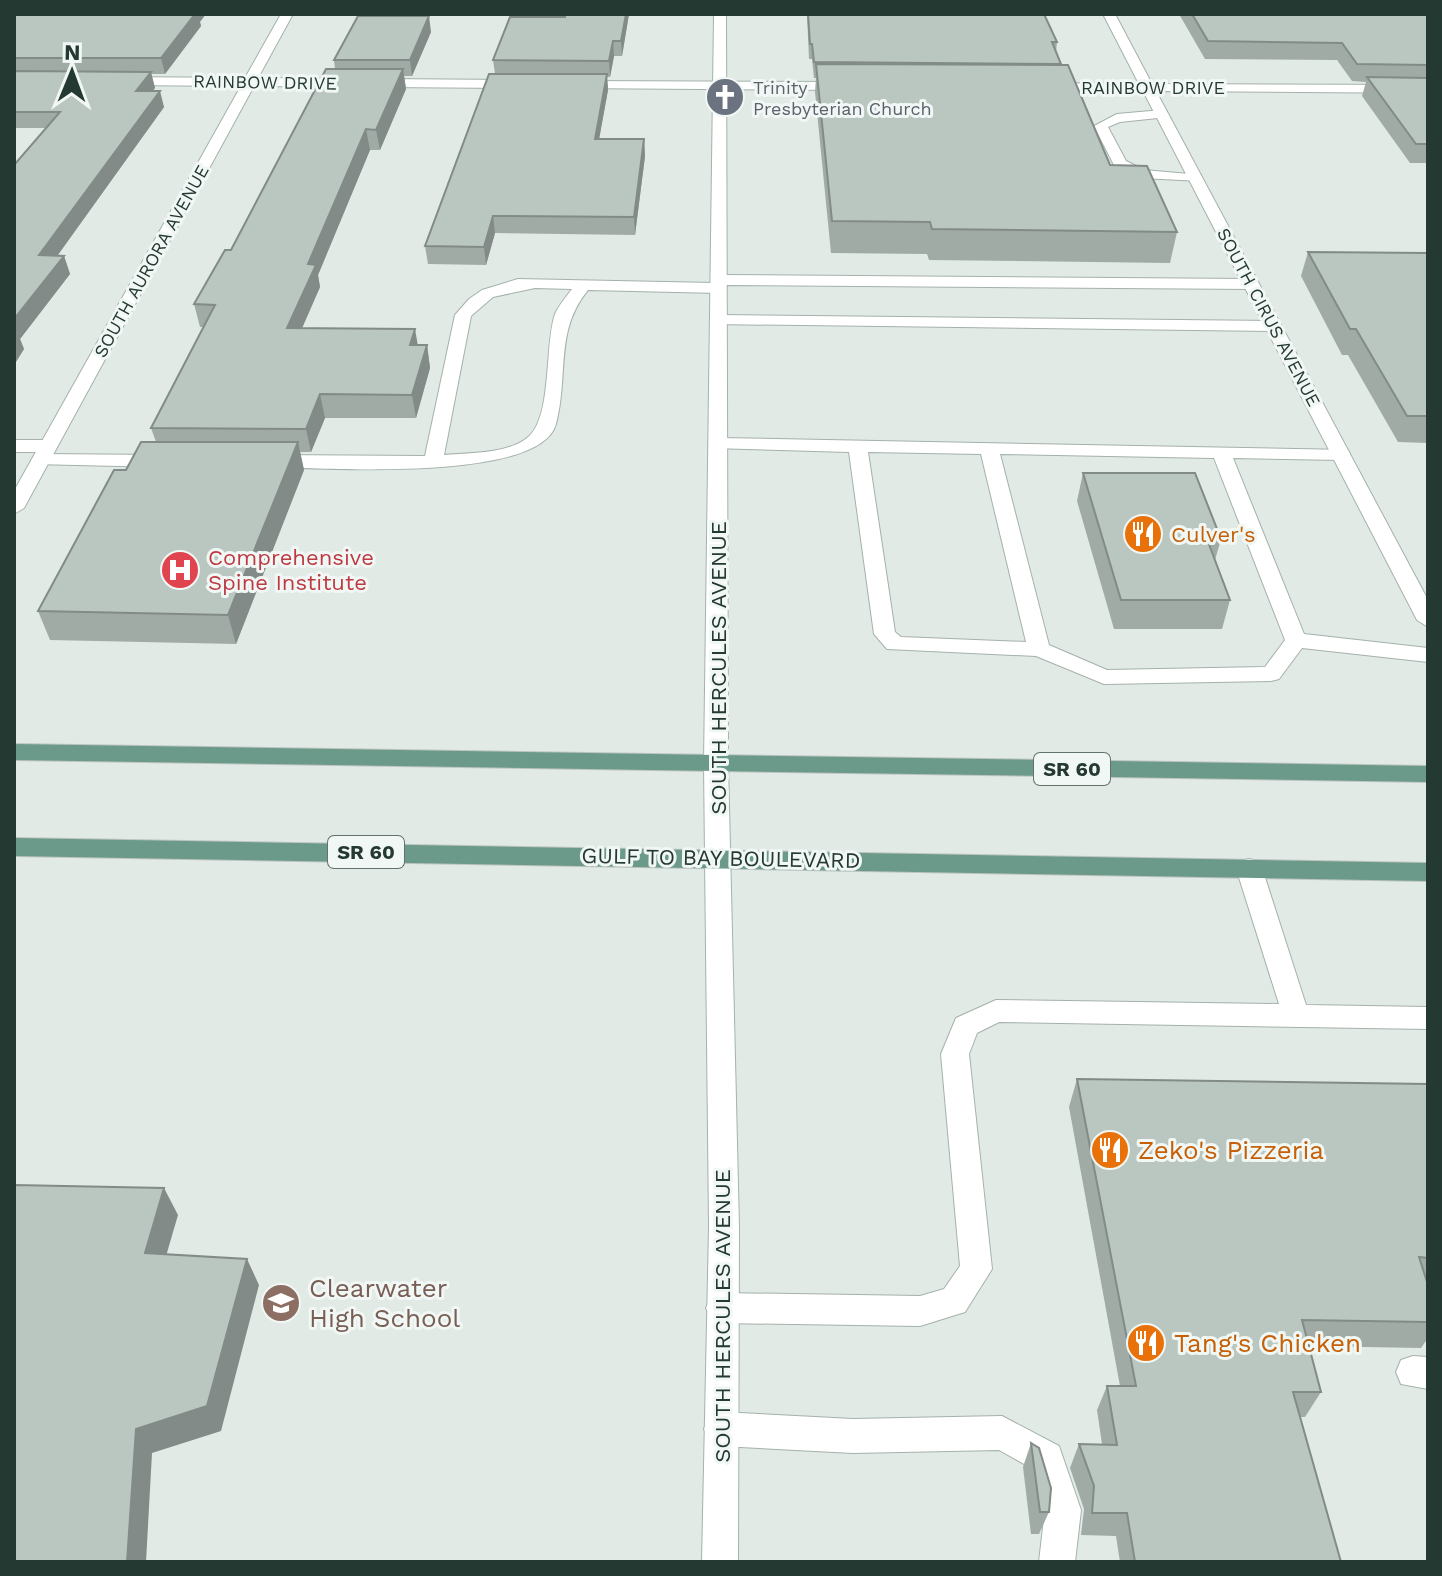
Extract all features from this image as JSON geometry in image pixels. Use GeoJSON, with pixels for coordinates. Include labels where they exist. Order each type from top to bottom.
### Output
{"type":"FeatureCollection","features":[{"type":"Feature","properties":{"kind":"main road","name":"SR 60"},"geometry":{"type":"LineString","coordinates":[[14,752],[1428,774]]}},
{"type":"Feature","properties":{"kind":"main road","name":"GULF TO BAY BOULEVARD"},"geometry":{"type":"LineString","coordinates":[[14,847],[1428,872]]}},
{"type":"Feature","properties":{"kind":"street","name":"SOUTH AURORA AVENUE"},"geometry":{"type":"LineString","coordinates":[[14,507],[287,14]]}},
{"type":"Feature","properties":{"kind":"street","name":"SOUTH HERCULES AVENUE"},"geometry":{"type":"LineString","coordinates":[[720,14],[716,764],[722,1308],[720,1562]]}},
{"type":"Feature","properties":{"kind":"street","name":"SOUTH CIRUS AVENUE"},"geometry":{"type":"LineString","coordinates":[[1109,14],[1427,618]]}},
{"type":"Feature","properties":{"kind":"street","name":"RAINBOW DRIVE"},"geometry":{"type":"LineString","coordinates":[[109,81],[537,85]]}},
{"type":"Feature","properties":{"kind":"street"},"geometry":{"type":"LineString","coordinates":[[569,85],[867,86]]}},
{"type":"Feature","properties":{"kind":"street","name":"RAINBOW DRIVE"},"geometry":{"type":"LineString","coordinates":[[1023,87],[1428,89]]}},
{"type":"Feature","properties":{"kind":"street"},"geometry":{"type":"LineString","coordinates":[[1162,114],[1117,118],[1101,126],[1120,164],[1141,174],[1196,178]]}},
{"type":"Feature","properties":{"kind":"street"},"geometry":{"type":"LineString","coordinates":[[433,462],[463,315],[482,295],[516,284],[720,284],[813,301],[1273,326]]}},
{"type":"Feature","properties":{"kind":"street"},"geometry":{"type":"LineString","coordinates":[[720,320],[813,301],[1251,284]]}},
{"type":"Feature","properties":{"kind":"street"},"geometry":{"type":"LineString","coordinates":[[244,461],[433,462],[505,456],[530,447],[546,432],[563,313],[584,285]]}},
{"type":"Feature","properties":{"kind":"street"},"geometry":{"type":"LineString","coordinates":[[719,444],[1341,454]]}},
{"type":"Feature","properties":{"kind":"street"},"geometry":{"type":"LineString","coordinates":[[14,446],[44,453],[181,461]]}},
{"type":"Feature","properties":{"kind":"street"},"geometry":{"type":"LineString","coordinates":[[858,447],[885,634],[895,644],[1039,649],[1104,677],[1271,674],[1296,640]]}},
{"type":"Feature","properties":{"kind":"street"},"geometry":{"type":"LineString","coordinates":[[989,449],[1039,649]]}},
{"type":"Feature","properties":{"kind":"street"},"geometry":{"type":"LineString","coordinates":[[1221,452],[1296,640]]}},
{"type":"Feature","properties":{"kind":"street"},"geometry":{"type":"LineString","coordinates":[[1296,640],[1428,655]]}},
{"type":"Feature","properties":{"kind":"street"},"geometry":{"type":"LineString","coordinates":[[1249,868],[1296,1016]]}},
{"type":"Feature","properties":{"kind":"street"},"geometry":{"type":"LineString","coordinates":[[722,1308],[920,1311],[954,1301],[976,1269],[955,1054],[966,1026],[996,1011],[1428,1018]]}},
{"type":"Feature","properties":{"kind":"street"},"geometry":{"type":"LineString","coordinates":[[721,1429],[853,1436],[1002,1433],[1047,1458],[1063,1510],[1057,1562]]}},
{"type":"Feature","properties":{"kind":"building"},"geometry":{"type":"Polygon","coordinates":[[[14,14],[195,14],[161,58],[14,58],[14,14]]]}},
{"type":"Feature","properties":{"kind":"building"},"geometry":{"type":"Polygon","coordinates":[[[565,14],[626,14],[621,41],[613,41],[609,61],[493,60],[510,17],[565,17],[565,14]]]}},
{"type":"Feature","properties":{"kind":"building"},"geometry":{"type":"Polygon","coordinates":[[[808,14],[1044,14],[1057,42],[1052,42],[1061,64],[814,62],[808,14]]]}},
{"type":"Feature","properties":{"kind":"building"},"geometry":{"type":"Polygon","coordinates":[[[1192,14],[1428,14],[1428,65],[1357,64],[1342,43],[1208,41],[1192,14]]]}},
{"type":"Feature","properties":{"kind":"building"},"geometry":{"type":"Polygon","coordinates":[[[358,16],[429,16],[410,60],[334,60],[358,16]]]}},
{"type":"Feature","properties":{"kind":"building"},"geometry":{"type":"Polygon","coordinates":[[[816,64],[1068,65],[1110,165],[1147,166],[1177,232],[932,229],[930,222],[832,221],[816,64]]]}},
{"type":"Feature","properties":{"kind":"building"},"geometry":{"type":"Polygon","coordinates":[[[326,69],[403,69],[376,130],[366,129],[308,264],[316,265],[287,328],[415,329],[410,345],[427,345],[412,395],[320,394],[306,429],[151,428],[215,305],[194,304],[225,250],[231,250],[326,69]]]}},
{"type":"Feature","properties":{"kind":"building"},"geometry":{"type":"Polygon","coordinates":[[[14,71],[151,72],[136,91],[160,91],[39,255],[64,256],[14,319],[14,165],[60,112],[14,112],[14,71]]]}},
{"type":"Feature","properties":{"kind":"building"},"geometry":{"type":"Polygon","coordinates":[[[489,74],[607,74],[595,139],[644,139],[634,217],[493,216],[484,247],[425,246],[489,74]]]}},
{"type":"Feature","properties":{"kind":"building"},"geometry":{"type":"Polygon","coordinates":[[[1367,77],[1428,78],[1428,144],[1416,144],[1367,77]]]}},
{"type":"Feature","properties":{"kind":"building"},"geometry":{"type":"Polygon","coordinates":[[[1308,252],[1428,253],[1428,416],[1407,416],[1356,329],[1350,329],[1308,252]]]}},
{"type":"Feature","properties":{"kind":"building"},"geometry":{"type":"Polygon","coordinates":[[[141,442],[298,442],[228,615],[38,611],[114,470],[126,470],[141,442]]]}},
{"type":"Feature","properties":{"kind":"building","name":"Culver's"},"geometry":{"type":"Polygon","coordinates":[[[1083,473],[1195,473],[1221,539],[1207,539],[1230,600],[1121,600],[1083,473]]]}},
{"type":"Feature","properties":{"kind":"building"},"geometry":{"type":"Polygon","coordinates":[[[1077,1079],[1428,1084],[1428,1258],[1419,1257],[1428,1285],[1428,1322],[1302,1320],[1321,1392],[1293,1392],[1341,1562],[1135,1562],[1127,1513],[1092,1513],[1094,1486],[1079,1444],[1117,1445],[1107,1386],[1136,1386],[1077,1079]]]}},
{"type":"Feature","properties":{"kind":"building"},"geometry":{"type":"Polygon","coordinates":[[[14,1185],[164,1188],[145,1253],[247,1259],[207,1406],[136,1429],[127,1562],[14,1562],[14,1185]]]}},
{"type":"Feature","properties":{"kind":"building"},"geometry":{"type":"Polygon","coordinates":[[[1031,1443],[1039,1448],[1051,1488],[1049,1512],[1040,1512],[1031,1443]]]}},
{"type":"Feature","properties":{"kind":"place","name":"Trinity Presbyterian Church"},"geometry":{"type":"Point","coordinates":[725,97]}},
{"type":"Feature","properties":{"kind":"place","name":"Culver's"},"geometry":{"type":"Point","coordinates":[1143,534]}},
{"type":"Feature","properties":{"kind":"place","name":"Comprehensive Spine Institute"},"geometry":{"type":"Point","coordinates":[180,570]}},
{"type":"Feature","properties":{"kind":"place","name":"Zeko's Pizzeria"},"geometry":{"type":"Point","coordinates":[1110,1150]}},
{"type":"Feature","properties":{"kind":"place","name":"Clearwater High School"},"geometry":{"type":"Point","coordinates":[281,1303]}},
{"type":"Feature","properties":{"kind":"place","name":"Tang's Chicken"},"geometry":{"type":"Point","coordinates":[1146,1343]}}]}
